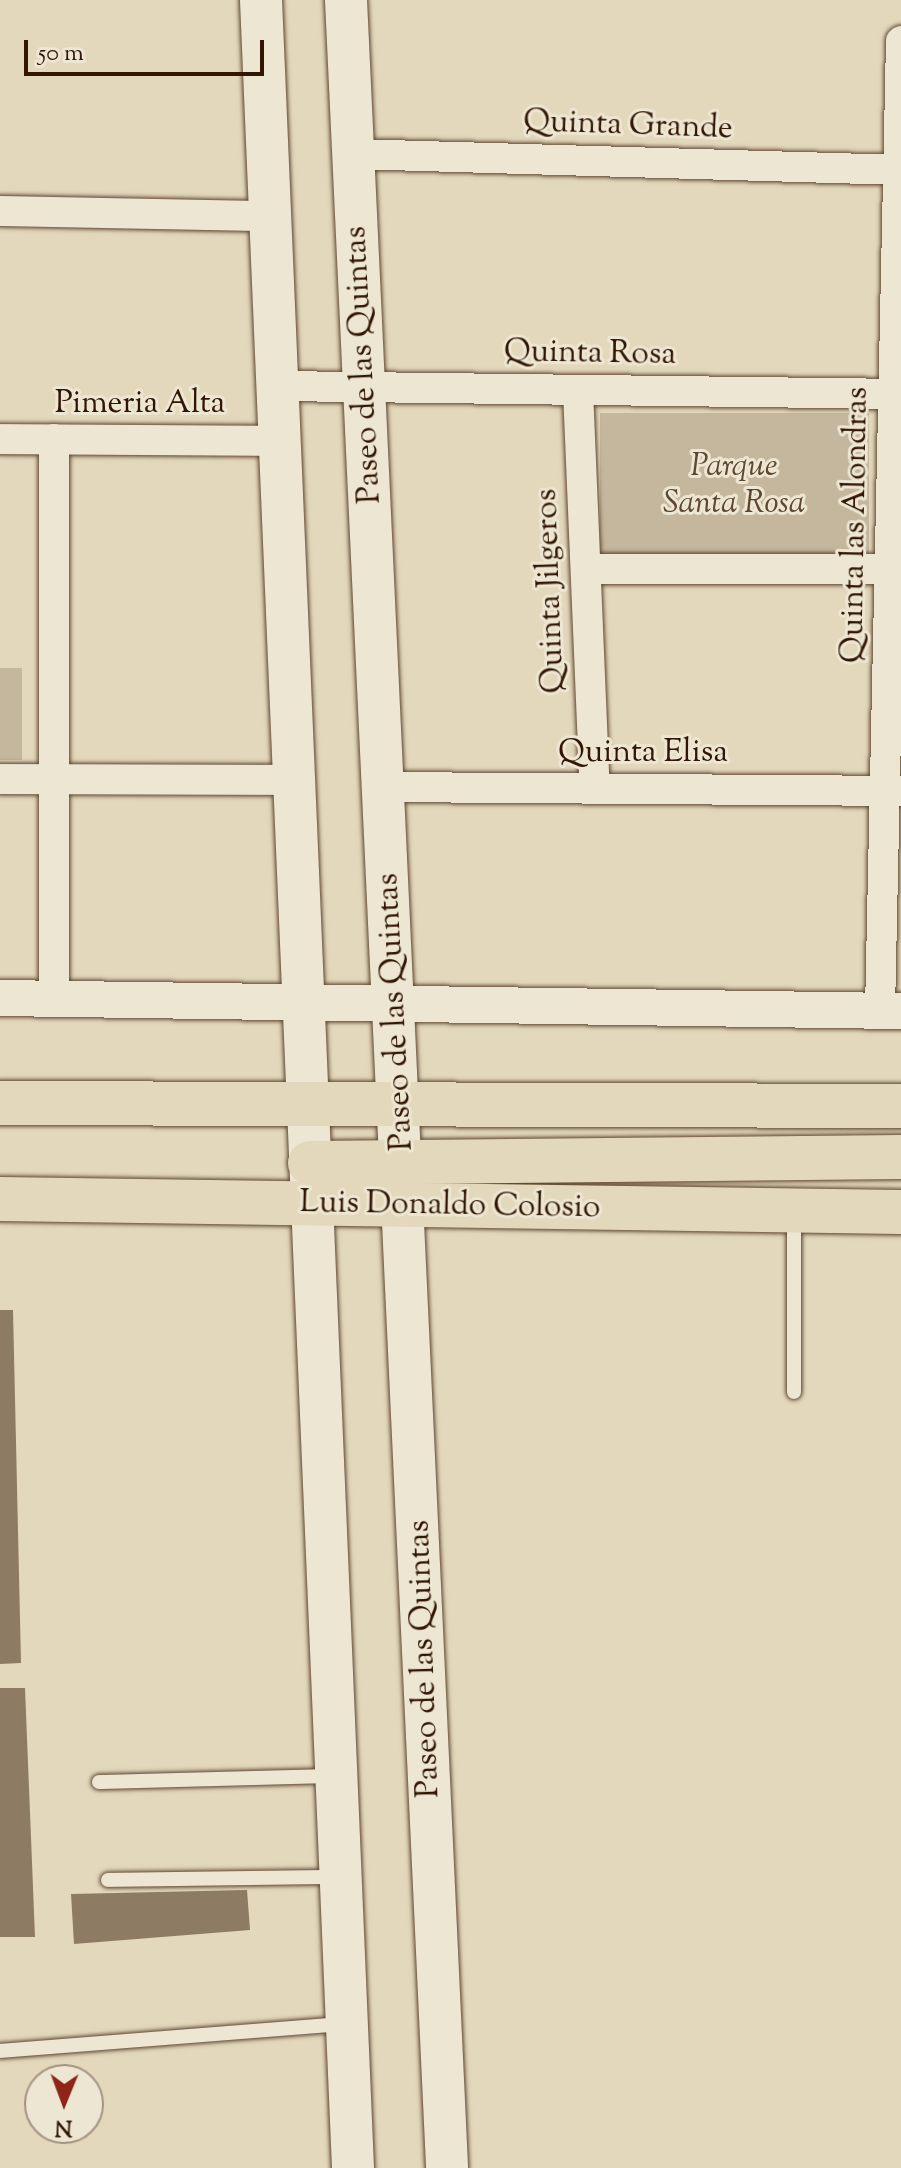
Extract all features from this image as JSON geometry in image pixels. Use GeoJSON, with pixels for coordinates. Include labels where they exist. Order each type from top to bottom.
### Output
{"type":"FeatureCollection","features":[{"type":"Feature","properties":{"kind":"main road"},"geometry":{"type":"LineString","coordinates":[[261,0],[337,1877],[353,2168]]}},
{"type":"Feature","properties":{"kind":"main road","name":"Paseo de las Quintas"},"geometry":{"type":"LineString","coordinates":[[346,0],[404,1162],[447,2168]]}},
{"type":"Feature","properties":{"kind":"main road"},"geometry":{"type":"LineString","coordinates":[[0,1103],[401,1100],[901,1106]]}},
{"type":"Feature","properties":{"kind":"main road"},"geometry":{"type":"LineString","coordinates":[[311,1183],[404,1162],[901,1157]]}},
{"type":"Feature","properties":{"kind":"main road","name":"Luis Donaldo Colosio"},"geometry":{"type":"LineString","coordinates":[[5,1203],[311,1183],[406,1206],[901,1212]]}},
{"type":"Feature","properties":{"kind":"street","name":"Quinta las Alondras"},"geometry":{"type":"LineString","coordinates":[[890,1011],[894,791],[891,569],[898,394],[901,41]]}},
{"type":"Feature","properties":{"kind":"street","name":"Quinta Grande"},"geometry":{"type":"LineString","coordinates":[[353,154],[900,170]]}},
{"type":"Feature","properties":{"kind":"street"},"geometry":{"type":"LineString","coordinates":[[0,211],[270,216]]}},
{"type":"Feature","properties":{"kind":"street","name":"Quinta Rosa"},"geometry":{"type":"LineString","coordinates":[[277,386],[898,394]]}},
{"type":"Feature","properties":{"kind":"street","name":"Quinta Jilgeros"},"geometry":{"type":"LineString","coordinates":[[578,390],[595,789]]}},
{"type":"Feature","properties":{"kind":"street","name":"Pimeria Alta"},"geometry":{"type":"LineString","coordinates":[[0,439],[280,441]]}},
{"type":"Feature","properties":{"kind":"street"},"geometry":{"type":"LineString","coordinates":[[54,439],[54,998]]}},
{"type":"Feature","properties":{"kind":"street"},"geometry":{"type":"LineString","coordinates":[[586,569],[891,569]]}},
{"type":"Feature","properties":{"kind":"street"},"geometry":{"type":"LineString","coordinates":[[0,779],[294,780]]}},
{"type":"Feature","properties":{"kind":"street","name":"Quinta Elisa"},"geometry":{"type":"LineString","coordinates":[[385,787],[894,791]]}},
{"type":"Feature","properties":{"kind":"street"},"geometry":{"type":"LineString","coordinates":[[0,998],[890,1011]]}},
{"type":"Feature","properties":{"kind":"lane"},"geometry":{"type":"LineString","coordinates":[[794,1211],[794,1392]]}},
{"type":"Feature","properties":{"kind":"lane"},"geometry":{"type":"LineString","coordinates":[[99,1782],[333,1776]]}},
{"type":"Feature","properties":{"kind":"lane"},"geometry":{"type":"LineString","coordinates":[[108,1880],[337,1877]]}},
{"type":"Feature","properties":{"kind":"lane"},"geometry":{"type":"LineString","coordinates":[[0,2051],[345,2024]]}},
{"type":"Feature","properties":{"kind":"green space","name":"Parque Santa Rosa"},"geometry":{"type":"Polygon","coordinates":[[[600,413],[869,413],[869,559],[600,559],[600,413]]]}},
{"type":"Feature","properties":{"kind":"green space"},"geometry":{"type":"Polygon","coordinates":[[[0,668],[22,668],[22,760],[0,760],[0,668]]]}},
{"type":"Feature","properties":{"kind":"building"},"geometry":{"type":"Polygon","coordinates":[[[0,1310],[13,1310],[21,1663],[0,1664],[0,1310]]]}},
{"type":"Feature","properties":{"kind":"building"},"geometry":{"type":"Polygon","coordinates":[[[0,1688],[25,1688],[35,1937],[0,1937],[0,1688]]]}},
{"type":"Feature","properties":{"kind":"building"},"geometry":{"type":"Polygon","coordinates":[[[247,1890],[250,1930],[74,1944],[71,1894],[247,1890]]]}}]}
